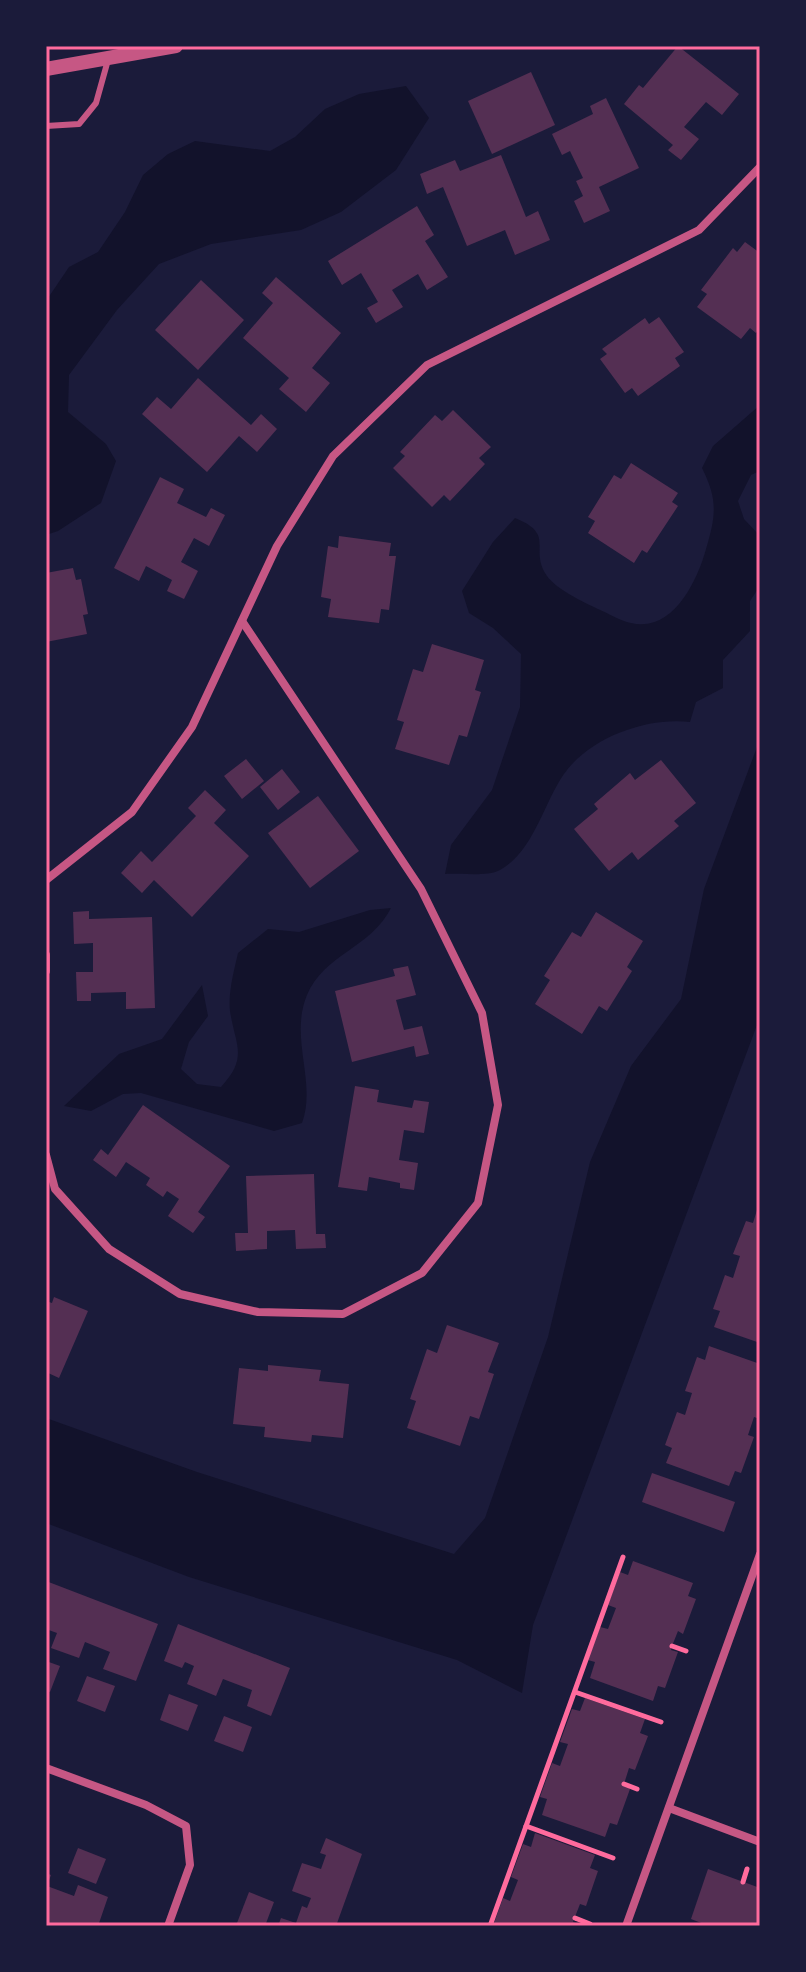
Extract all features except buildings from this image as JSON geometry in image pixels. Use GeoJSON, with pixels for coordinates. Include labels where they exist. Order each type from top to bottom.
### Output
{"type":"FeatureCollection","features":[{"type":"Feature","properties":{"kind":"street"},"geometry":{"type":"LineString","coordinates":[[46,69],[176,46]]}},
{"type":"Feature","properties":{"kind":"street"},"geometry":{"type":"LineString","coordinates":[[46,880],[132,812],[192,727],[277,546],[333,456],[427,365],[699,230],[760,167]]}},
{"type":"Feature","properties":{"kind":"street"},"geometry":{"type":"LineString","coordinates":[[46,1155],[55,1189],[109,1249],[180,1294],[258,1312],[343,1314],[422,1273],[478,1203],[498,1105],[482,1013],[421,889],[242,621]]}},
{"type":"Feature","properties":{"kind":"street"},"geometry":{"type":"LineString","coordinates":[[46,955],[46,971]]}},
{"type":"Feature","properties":{"kind":"street"},"geometry":{"type":"LineString","coordinates":[[626,1926],[760,1556]]}},
{"type":"Feature","properties":{"kind":"street"},"geometry":{"type":"LineString","coordinates":[[46,1768],[146,1805],[186,1826],[190,1865],[168,1926]]}},
{"type":"Feature","properties":{"kind":"street"},"geometry":{"type":"LineString","coordinates":[[669,1808],[760,1842]]}},
{"type":"Feature","properties":{"kind":"lane"},"geometry":{"type":"LineString","coordinates":[[46,126],[79,124],[96,103],[108,59]]}},
{"type":"Feature","properties":{"kind":"path"},"geometry":{"type":"LineString","coordinates":[[490,1926],[623,1557]]}},
{"type":"Feature","properties":{"kind":"path"},"geometry":{"type":"LineString","coordinates":[[672,1646],[686,1651]]}},
{"type":"Feature","properties":{"kind":"path"},"geometry":{"type":"LineString","coordinates":[[575,1692],[661,1722]]}},
{"type":"Feature","properties":{"kind":"path"},"geometry":{"type":"LineString","coordinates":[[624,1784],[637,1789]]}},
{"type":"Feature","properties":{"kind":"path"},"geometry":{"type":"LineString","coordinates":[[526,1826],[613,1858]]}},
{"type":"Feature","properties":{"kind":"path"},"geometry":{"type":"LineString","coordinates":[[743,1882],[747,1869]]}},
{"type":"Feature","properties":{"kind":"path"},"geometry":{"type":"LineString","coordinates":[[575,1918],[590,1924]]}},
{"type":"Feature","properties":{"kind":"shaded area"},"geometry":{"type":"Polygon","coordinates":[[[406,86],[429,118],[396,170],[341,212],[301,230],[211,244],[159,264],[117,310],[69,375],[68,412],[106,444],[116,461],[101,503],[58,531],[46,535],[46,301],[69,267],[98,252],[125,212],[143,175],[168,154],[195,141],[270,151],[295,137],[325,109],[359,94],[406,86]]]}},
{"type":"Feature","properties":{"kind":"shaded area"},"geometry":{"type":"Polygon","coordinates":[[[760,405],[760,471],[751,475],[738,501],[744,519],[760,536],[760,586],[750,601],[750,631],[723,660],[723,688],[696,702],[690,722],[638,726],[604,740],[575,761],[557,786],[530,839],[512,862],[495,872],[445,874],[451,845],[492,790],[520,707],[521,654],[493,628],[469,613],[462,591],[493,542],[515,518],[528,524],[539,537],[540,558],[547,576],[563,590],[627,622],[646,624],[659,620],[670,613],[689,590],[706,549],[714,508],[711,489],[702,468],[713,446],[760,405]]]}},
{"type":"Feature","properties":{"kind":"shaded area"},"geometry":{"type":"Polygon","coordinates":[[[760,739],[760,1017],[533,1625],[522,1693],[457,1660],[189,1577],[46,1523],[46,1418],[197,1472],[454,1554],[485,1518],[548,1337],[590,1162],[631,1066],[681,999],[704,889],[760,739]]]}},
{"type":"Feature","properties":{"kind":"shaded area"},"geometry":{"type":"Polygon","coordinates":[[[391,908],[372,933],[324,970],[307,995],[301,1027],[307,1092],[302,1123],[274,1131],[141,1093],[123,1094],[91,1111],[64,1106],[119,1054],[162,1039],[202,985],[208,1016],[189,1042],[181,1069],[197,1084],[221,1087],[230,1077],[237,1059],[230,1004],[238,953],[268,929],[299,932],[370,910],[391,908]]]}}]}
